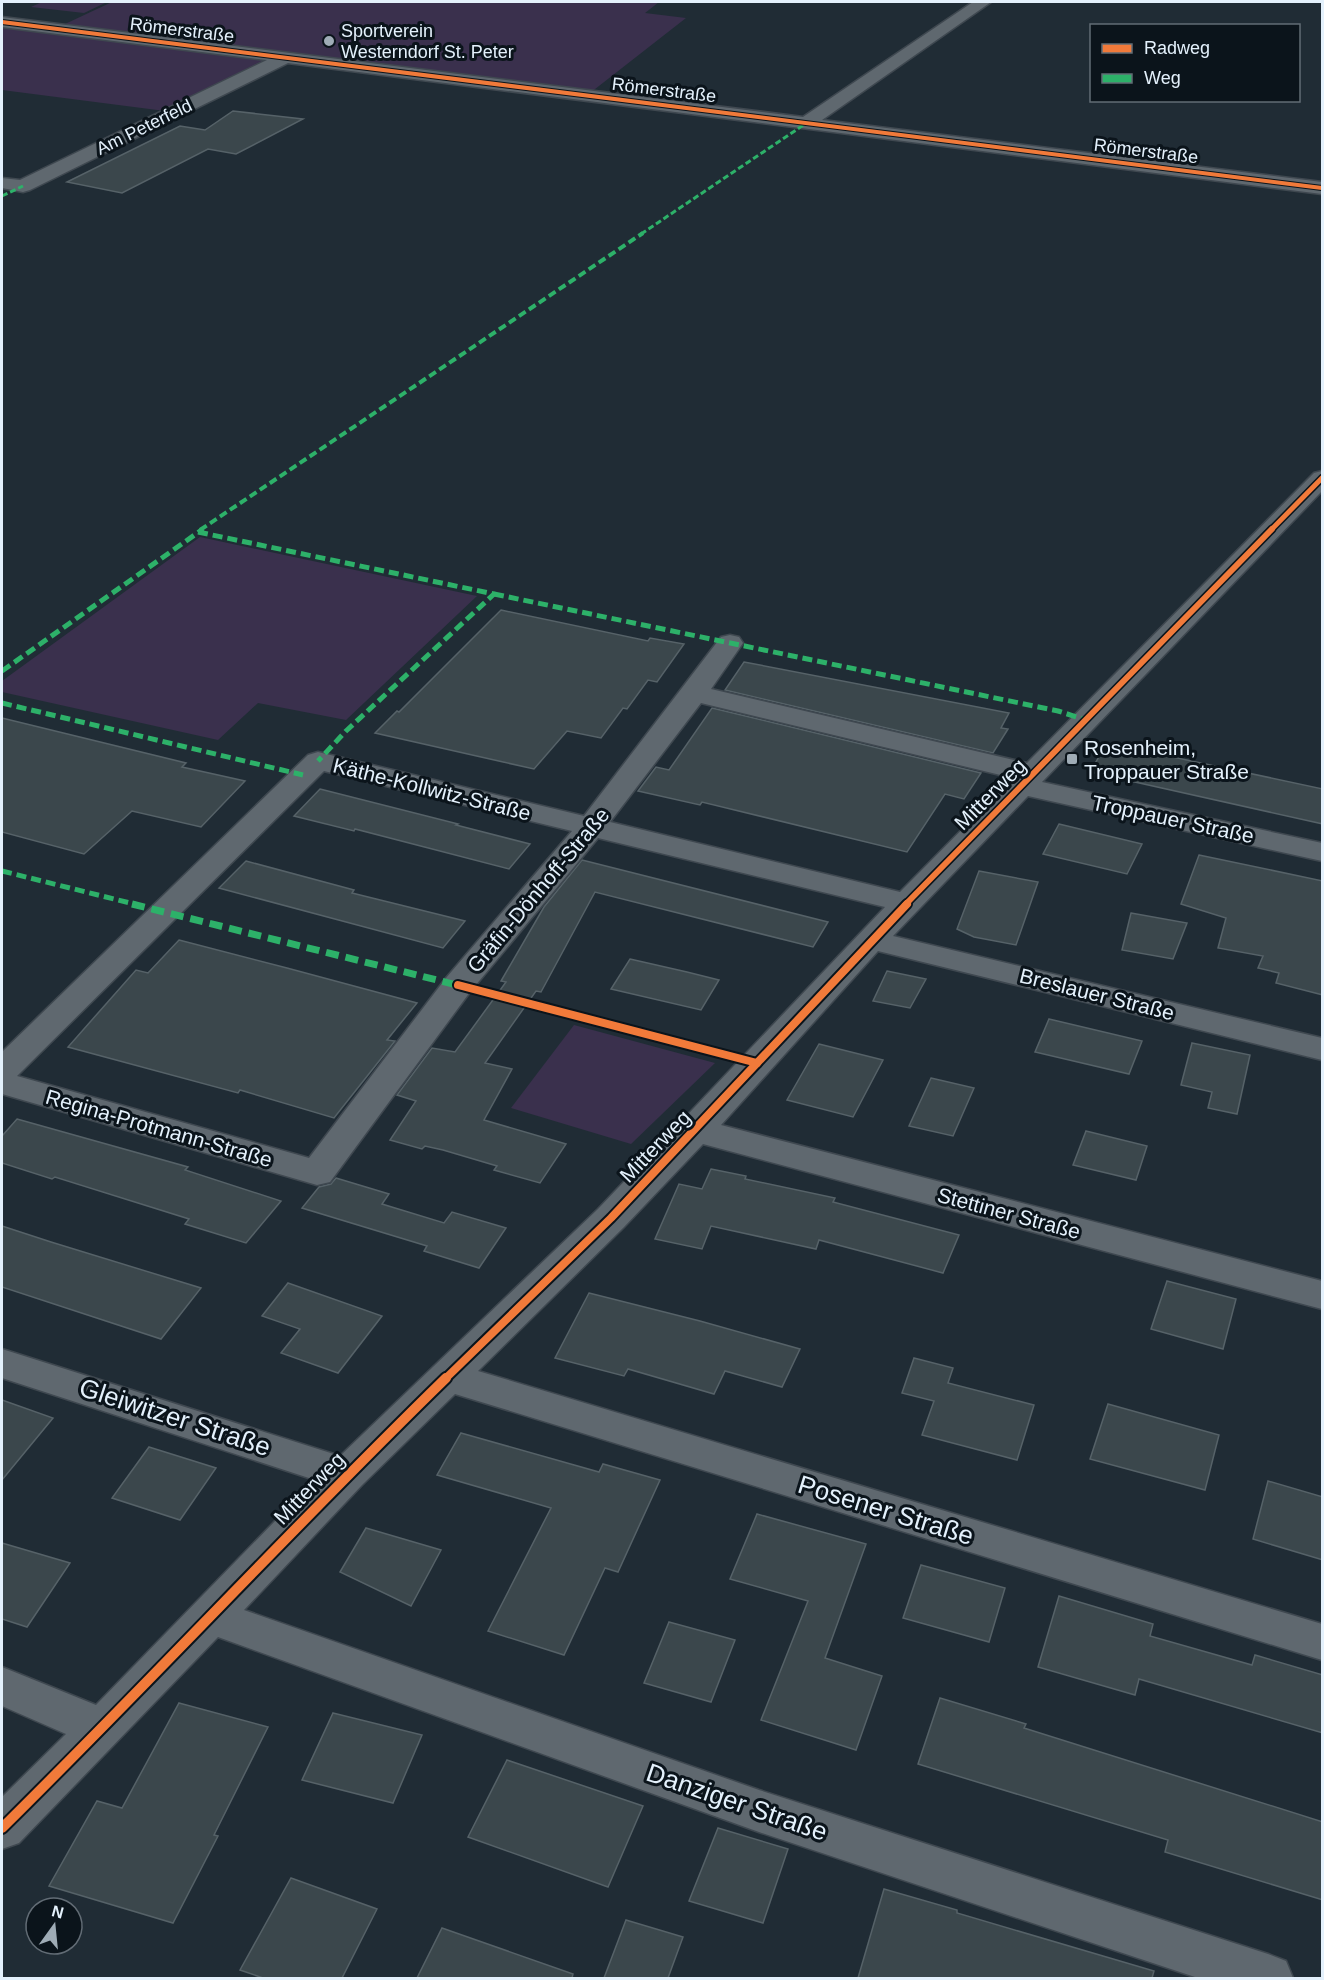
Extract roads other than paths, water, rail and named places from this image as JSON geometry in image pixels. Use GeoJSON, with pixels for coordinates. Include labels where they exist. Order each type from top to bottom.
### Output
{"type":"FeatureCollection","features":[{"type":"Feature","properties":{"kind":"street"},"geometry":{"type":"LineString","coordinates":[[806,123],[983,2]]}},
{"type":"Feature","properties":{"kind":"street","name":"Römerstraße"},"geometry":{"type":"LineString","coordinates":[[2,22],[1323,188]]}},
{"type":"Feature","properties":{"kind":"street","name":"Am Peterfeld"},"geometry":{"type":"LineString","coordinates":[[2,183],[23,186],[285,58]]}},
{"type":"Feature","properties":{"kind":"street","name":"Mitterweg"},"geometry":{"type":"LineString","coordinates":[[2,1828],[101,1730],[347,1474],[610,1218],[696,1130],[871,940],[1323,478]]}},
{"type":"Feature","properties":{"kind":"street","name":"Gräfin-Dönhoff-Straße"},"geometry":{"type":"LineString","coordinates":[[317,1173],[458,985],[591,827],[730,643]]}},
{"type":"Feature","properties":{"kind":"street"},"geometry":{"type":"LineString","coordinates":[[694,693],[1029,780]]}},
{"type":"Feature","properties":{"kind":"street","name":"Käthe-Kollwitz-Straße"},"geometry":{"type":"LineString","coordinates":[[2,1071],[318,761],[907,903]]}},
{"type":"Feature","properties":{"kind":"street","name":"Troppauer Straße"},"geometry":{"type":"LineString","coordinates":[[1029,780],[1323,852]]}},
{"type":"Feature","properties":{"kind":"street","name":"Breslauer Straße"},"geometry":{"type":"LineString","coordinates":[[871,940],[1323,1049]]}},
{"type":"Feature","properties":{"kind":"street","name":"Regina-Protmann-Straße"},"geometry":{"type":"LineString","coordinates":[[2,1083],[317,1173]]}},
{"type":"Feature","properties":{"kind":"street","name":"Stettiner Straße"},"geometry":{"type":"LineString","coordinates":[[696,1130],[1323,1295]]}},
{"type":"Feature","properties":{"kind":"street","name":"Gleiwitzer Straße"},"geometry":{"type":"LineString","coordinates":[[2,1363],[347,1474]]}},
{"type":"Feature","properties":{"kind":"street","name":"Posener Straße"},"geometry":{"type":"LineString","coordinates":[[450,1376],[475,1386],[1323,1642]]}},
{"type":"Feature","properties":{"kind":"street","name":"Danziger Straße"},"geometry":{"type":"LineString","coordinates":[[210,1616],[759,1811],[1268,1978]]}},
{"type":"Feature","properties":{"kind":"street"},"geometry":{"type":"LineString","coordinates":[[2,1686],[69,1713],[101,1730]]}},
{"type":"Feature","properties":{"kind":"place","name":"Sportverein Westerndorf St. Peter"},"geometry":{"type":"Point","coordinates":[329,41]}},
{"type":"Feature","properties":{"kind":"place","name":"Rosenheim, Troppauer Straße"},"geometry":{"type":"Point","coordinates":[1072,759]}}]}
